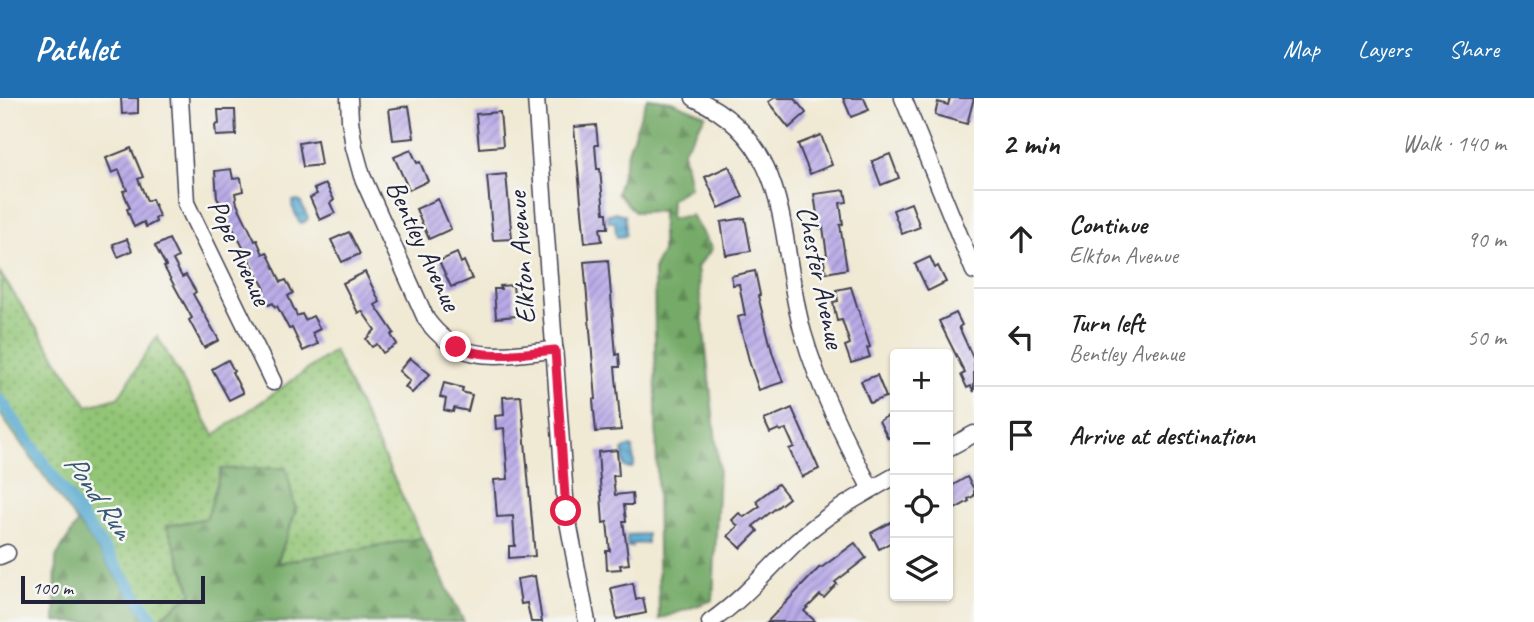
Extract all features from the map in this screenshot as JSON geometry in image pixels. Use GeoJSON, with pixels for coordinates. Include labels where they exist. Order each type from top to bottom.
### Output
{"type":"FeatureCollection","features":[{"type":"Feature","properties":{"kind":"street","name":"Pope Avenue"},"geometry":{"type":"LineString","coordinates":[[180,98],[186,203],[273,382]]}},
{"type":"Feature","properties":{"kind":"street","name":"Bentley Avenue"},"geometry":{"type":"LineString","coordinates":[[349,98],[354,147],[362,176],[426,319],[434,330],[444,340],[470,353],[491,355],[555,350]]}},
{"type":"Feature","properties":{"kind":"street","name":"Elkton Avenue"},"geometry":{"type":"LineString","coordinates":[[536,98],[566,511],[587,622]]}},
{"type":"Feature","properties":{"kind":"street","name":"Chester Avenue"},"geometry":{"type":"LineString","coordinates":[[694,98],[726,116],[739,128],[754,145],[765,164],[777,197],[793,291],[815,370],[838,426],[871,489]]}},
{"type":"Feature","properties":{"kind":"street"},"geometry":{"type":"LineString","coordinates":[[903,98],[974,271]]}},
{"type":"Feature","properties":{"kind":"street"},"geometry":{"type":"LineString","coordinates":[[953,445],[974,434]]}},
{"type":"Feature","properties":{"kind":"street"},"geometry":{"type":"LineString","coordinates":[[710,622],[745,595],[816,526],[848,502],[890,480]]}},
{"type":"Feature","properties":{"kind":"green space"},"geometry":{"type":"Polygon","coordinates":[[[647,98],[671,101],[706,115],[683,151],[690,187],[671,199],[670,219],[691,215],[712,249],[697,267],[719,469],[713,600],[659,619],[654,267],[662,252],[662,211],[635,212],[617,193],[629,148],[647,98]]]}},
{"type":"Feature","properties":{"kind":"green space"},"geometry":{"type":"Polygon","coordinates":[[[0,273],[88,406],[118,398],[157,336],[214,435],[334,351],[422,538],[277,563],[296,511],[207,518],[167,526],[192,593],[156,622],[148,622],[0,414],[0,273]]]}},
{"type":"Feature","properties":{"kind":"green space"},"geometry":{"type":"Polygon","coordinates":[[[286,468],[296,511],[277,563],[422,538],[464,622],[156,622],[192,593],[167,526],[207,518],[221,469],[286,468]]]}},
{"type":"Feature","properties":{"kind":"green space"},"geometry":{"type":"Polygon","coordinates":[[[78,522],[148,622],[55,622],[56,557],[78,522]]]}},
{"type":"Feature","properties":{"kind":"water"},"geometry":{"type":"Polygon","coordinates":[[[297,200],[308,218],[302,223],[292,206],[293,201],[297,200]]]}},
{"type":"Feature","properties":{"kind":"water"},"geometry":{"type":"Polygon","coordinates":[[[615,212],[625,215],[625,236],[617,237],[615,222],[609,222],[608,214],[615,212]]]}},
{"type":"Feature","properties":{"kind":"water"},"geometry":{"type":"Polygon","coordinates":[[[631,447],[634,465],[627,468],[624,466],[623,450],[631,447]]]}},
{"type":"Feature","properties":{"kind":"water"},"geometry":{"type":"Polygon","coordinates":[[[647,534],[647,543],[632,544],[632,547],[628,547],[627,535],[647,534]]]}},
{"type":"Feature","properties":{"kind":"building"},"geometry":{"type":"Polygon","coordinates":[[[121,98],[138,98],[138,113],[122,114],[121,98]]]}},
{"type":"Feature","properties":{"kind":"building"},"geometry":{"type":"Polygon","coordinates":[[[774,98],[794,98],[806,113],[789,128],[768,102],[774,98]]]}},
{"type":"Feature","properties":{"kind":"building"},"geometry":{"type":"Polygon","coordinates":[[[843,98],[864,98],[869,110],[851,117],[843,98]]]}},
{"type":"Feature","properties":{"kind":"building"},"geometry":{"type":"Polygon","coordinates":[[[950,98],[974,98],[967,124],[935,115],[938,102],[948,105],[950,98]]]}},
{"type":"Feature","properties":{"kind":"building"},"geometry":{"type":"Polygon","coordinates":[[[409,106],[414,138],[393,140],[389,109],[409,106]]]}},
{"type":"Feature","properties":{"kind":"building"},"geometry":{"type":"Polygon","coordinates":[[[218,110],[235,110],[236,135],[216,136],[218,110]]]}},
{"type":"Feature","properties":{"kind":"building"},"geometry":{"type":"Polygon","coordinates":[[[500,112],[503,146],[479,148],[476,114],[500,112]]]}},
{"type":"Feature","properties":{"kind":"building"},"geometry":{"type":"Polygon","coordinates":[[[596,125],[597,169],[600,169],[608,228],[600,228],[602,241],[585,243],[574,127],[596,125]]]}},
{"type":"Feature","properties":{"kind":"building"},"geometry":{"type":"Polygon","coordinates":[[[821,135],[832,165],[810,174],[798,144],[821,135]]]}},
{"type":"Feature","properties":{"kind":"building"},"geometry":{"type":"Polygon","coordinates":[[[317,140],[321,165],[303,167],[299,143],[317,140]]]}},
{"type":"Feature","properties":{"kind":"building"},"geometry":{"type":"Polygon","coordinates":[[[131,148],[143,177],[138,179],[147,201],[152,199],[159,216],[155,218],[156,222],[146,227],[144,222],[134,227],[123,191],[127,190],[119,170],[112,173],[106,158],[131,148]]]}},
{"type":"Feature","properties":{"kind":"building"},"geometry":{"type":"Polygon","coordinates":[[[411,150],[417,163],[420,162],[428,181],[409,190],[394,157],[411,150]]]}},
{"type":"Feature","properties":{"kind":"building"},"geometry":{"type":"Polygon","coordinates":[[[890,154],[899,178],[881,185],[872,161],[890,154]]]}},
{"type":"Feature","properties":{"kind":"building"},"geometry":{"type":"Polygon","coordinates":[[[729,166],[743,197],[719,208],[705,177],[729,166]]]}},
{"type":"Feature","properties":{"kind":"building"},"geometry":{"type":"Polygon","coordinates":[[[231,169],[233,179],[241,178],[243,191],[235,193],[237,204],[255,241],[257,240],[263,254],[267,252],[281,282],[286,280],[293,293],[288,296],[297,316],[302,314],[305,320],[313,316],[320,329],[312,333],[318,344],[303,351],[277,306],[273,303],[269,305],[262,291],[265,289],[217,198],[215,171],[231,169]]]}},
{"type":"Feature","properties":{"kind":"building"},"geometry":{"type":"Polygon","coordinates":[[[506,174],[512,239],[493,240],[487,176],[506,174]]]}},
{"type":"Feature","properties":{"kind":"building"},"geometry":{"type":"Polygon","coordinates":[[[326,184],[334,200],[330,203],[335,213],[320,220],[310,198],[317,194],[314,189],[326,184]]]}},
{"type":"Feature","properties":{"kind":"building"},"geometry":{"type":"Polygon","coordinates":[[[845,190],[847,202],[840,203],[843,224],[840,225],[847,269],[826,273],[823,256],[827,255],[823,227],[819,228],[814,194],[845,190]]]}},
{"type":"Feature","properties":{"kind":"building"},"geometry":{"type":"Polygon","coordinates":[[[438,199],[451,229],[429,239],[416,209],[438,199]]]}},
{"type":"Feature","properties":{"kind":"building"},"geometry":{"type":"Polygon","coordinates":[[[911,203],[920,227],[902,234],[893,210],[911,203]]]}},
{"type":"Feature","properties":{"kind":"building"},"geometry":{"type":"Polygon","coordinates":[[[745,218],[751,251],[726,255],[721,222],[745,218]]]}},
{"type":"Feature","properties":{"kind":"building"},"geometry":{"type":"Polygon","coordinates":[[[349,232],[360,254],[342,262],[331,240],[349,232]]]}},
{"type":"Feature","properties":{"kind":"building"},"geometry":{"type":"Polygon","coordinates":[[[127,239],[132,251],[118,257],[113,244],[127,239]]]}},
{"type":"Feature","properties":{"kind":"building"},"geometry":{"type":"Polygon","coordinates":[[[169,239],[178,257],[173,260],[182,277],[186,275],[196,292],[193,294],[219,340],[204,348],[189,320],[192,318],[155,246],[169,239]]]}},
{"type":"Feature","properties":{"kind":"building"},"geometry":{"type":"Polygon","coordinates":[[[457,253],[472,279],[451,287],[439,261],[457,253]]]}},
{"type":"Feature","properties":{"kind":"building"},"geometry":{"type":"Polygon","coordinates":[[[930,257],[946,282],[928,291],[915,264],[930,257]]]}},
{"type":"Feature","properties":{"kind":"building"},"geometry":{"type":"Polygon","coordinates":[[[608,260],[616,355],[619,354],[620,367],[615,367],[621,430],[596,432],[593,400],[596,399],[584,262],[608,260]]]}},
{"type":"Feature","properties":{"kind":"building"},"geometry":{"type":"Polygon","coordinates":[[[755,271],[760,295],[758,296],[783,382],[759,390],[738,317],[745,315],[739,284],[733,285],[731,276],[755,271]]]}},
{"type":"Feature","properties":{"kind":"building"},"geometry":{"type":"Polygon","coordinates":[[[365,272],[380,302],[375,305],[394,333],[391,335],[397,344],[383,353],[377,344],[372,347],[366,339],[375,330],[362,311],[358,313],[343,283],[365,272]]]}},
{"type":"Feature","properties":{"kind":"building"},"geometry":{"type":"Polygon","coordinates":[[[513,285],[516,316],[496,318],[494,289],[513,285]]]}},
{"type":"Feature","properties":{"kind":"building"},"geometry":{"type":"Polygon","coordinates":[[[851,287],[870,347],[867,348],[870,357],[851,363],[845,346],[850,344],[842,320],[837,321],[833,302],[838,301],[836,290],[851,287]]]}},
{"type":"Feature","properties":{"kind":"building"},"geometry":{"type":"Polygon","coordinates":[[[956,313],[962,325],[959,327],[974,360],[974,392],[971,386],[967,388],[961,375],[965,373],[939,321],[956,313]]]}},
{"type":"Feature","properties":{"kind":"building"},"geometry":{"type":"Polygon","coordinates":[[[410,358],[430,374],[412,393],[405,387],[410,381],[399,371],[410,358]]]}},
{"type":"Feature","properties":{"kind":"building"},"geometry":{"type":"Polygon","coordinates":[[[228,360],[243,393],[229,400],[212,369],[228,360]]]}},
{"type":"Feature","properties":{"kind":"building"},"geometry":{"type":"Polygon","coordinates":[[[877,375],[886,397],[870,403],[861,381],[877,375]]]}},
{"type":"Feature","properties":{"kind":"building"},"geometry":{"type":"Polygon","coordinates":[[[444,383],[463,388],[462,392],[472,395],[468,411],[454,408],[453,412],[444,410],[446,399],[440,397],[444,383]]]}},
{"type":"Feature","properties":{"kind":"building"},"geometry":{"type":"Polygon","coordinates":[[[521,396],[535,556],[509,558],[509,546],[515,546],[513,516],[497,517],[494,480],[508,479],[504,428],[496,429],[495,416],[504,415],[503,397],[521,396]]]}},
{"type":"Feature","properties":{"kind":"building"},"geometry":{"type":"Polygon","coordinates":[[[792,408],[819,469],[802,477],[789,449],[794,447],[786,429],[770,433],[764,420],[792,408]]]}},
{"type":"Feature","properties":{"kind":"building"},"geometry":{"type":"Polygon","coordinates":[[[890,415],[890,437],[888,438],[879,421],[890,415]]]}},
{"type":"Feature","properties":{"kind":"building"},"geometry":{"type":"Polygon","coordinates":[[[617,450],[619,476],[613,476],[615,495],[632,493],[633,505],[624,505],[626,521],[623,521],[629,564],[620,565],[621,569],[607,570],[606,551],[610,551],[607,522],[603,523],[598,452],[617,450]]]}},
{"type":"Feature","properties":{"kind":"building"},"geometry":{"type":"Polygon","coordinates":[[[967,477],[974,489],[974,496],[953,510],[953,485],[967,477]]]}},
{"type":"Feature","properties":{"kind":"building"},"geometry":{"type":"Polygon","coordinates":[[[778,484],[789,498],[753,526],[758,531],[741,548],[728,536],[738,526],[732,520],[739,513],[744,517],[760,506],[756,501],[778,484]]]}},
{"type":"Feature","properties":{"kind":"building"},"geometry":{"type":"Polygon","coordinates":[[[890,523],[890,543],[879,549],[871,533],[890,523]]]}},
{"type":"Feature","properties":{"kind":"building"},"geometry":{"type":"Polygon","coordinates":[[[855,543],[866,558],[835,582],[837,584],[824,598],[820,595],[804,611],[816,622],[767,622],[820,567],[855,543]]]}},
{"type":"Feature","properties":{"kind":"building"},"geometry":{"type":"Polygon","coordinates":[[[535,576],[542,622],[531,622],[527,603],[521,604],[517,579],[535,576]]]}},
{"type":"Feature","properties":{"kind":"building"},"geometry":{"type":"Polygon","coordinates":[[[633,583],[636,600],[643,598],[646,613],[617,619],[611,588],[633,583]]]}},
{"type":"Feature","properties":{"kind":"waterway","name":"Pond Run"},"geometry":{"type":"LineString","coordinates":[[0,400],[155,622]]}},
{"type":"Feature","properties":{"kind":"route"},"geometry":{"type":"LineString","coordinates":[[456,347],[484,355],[555,350],[566,511]]}}]}
